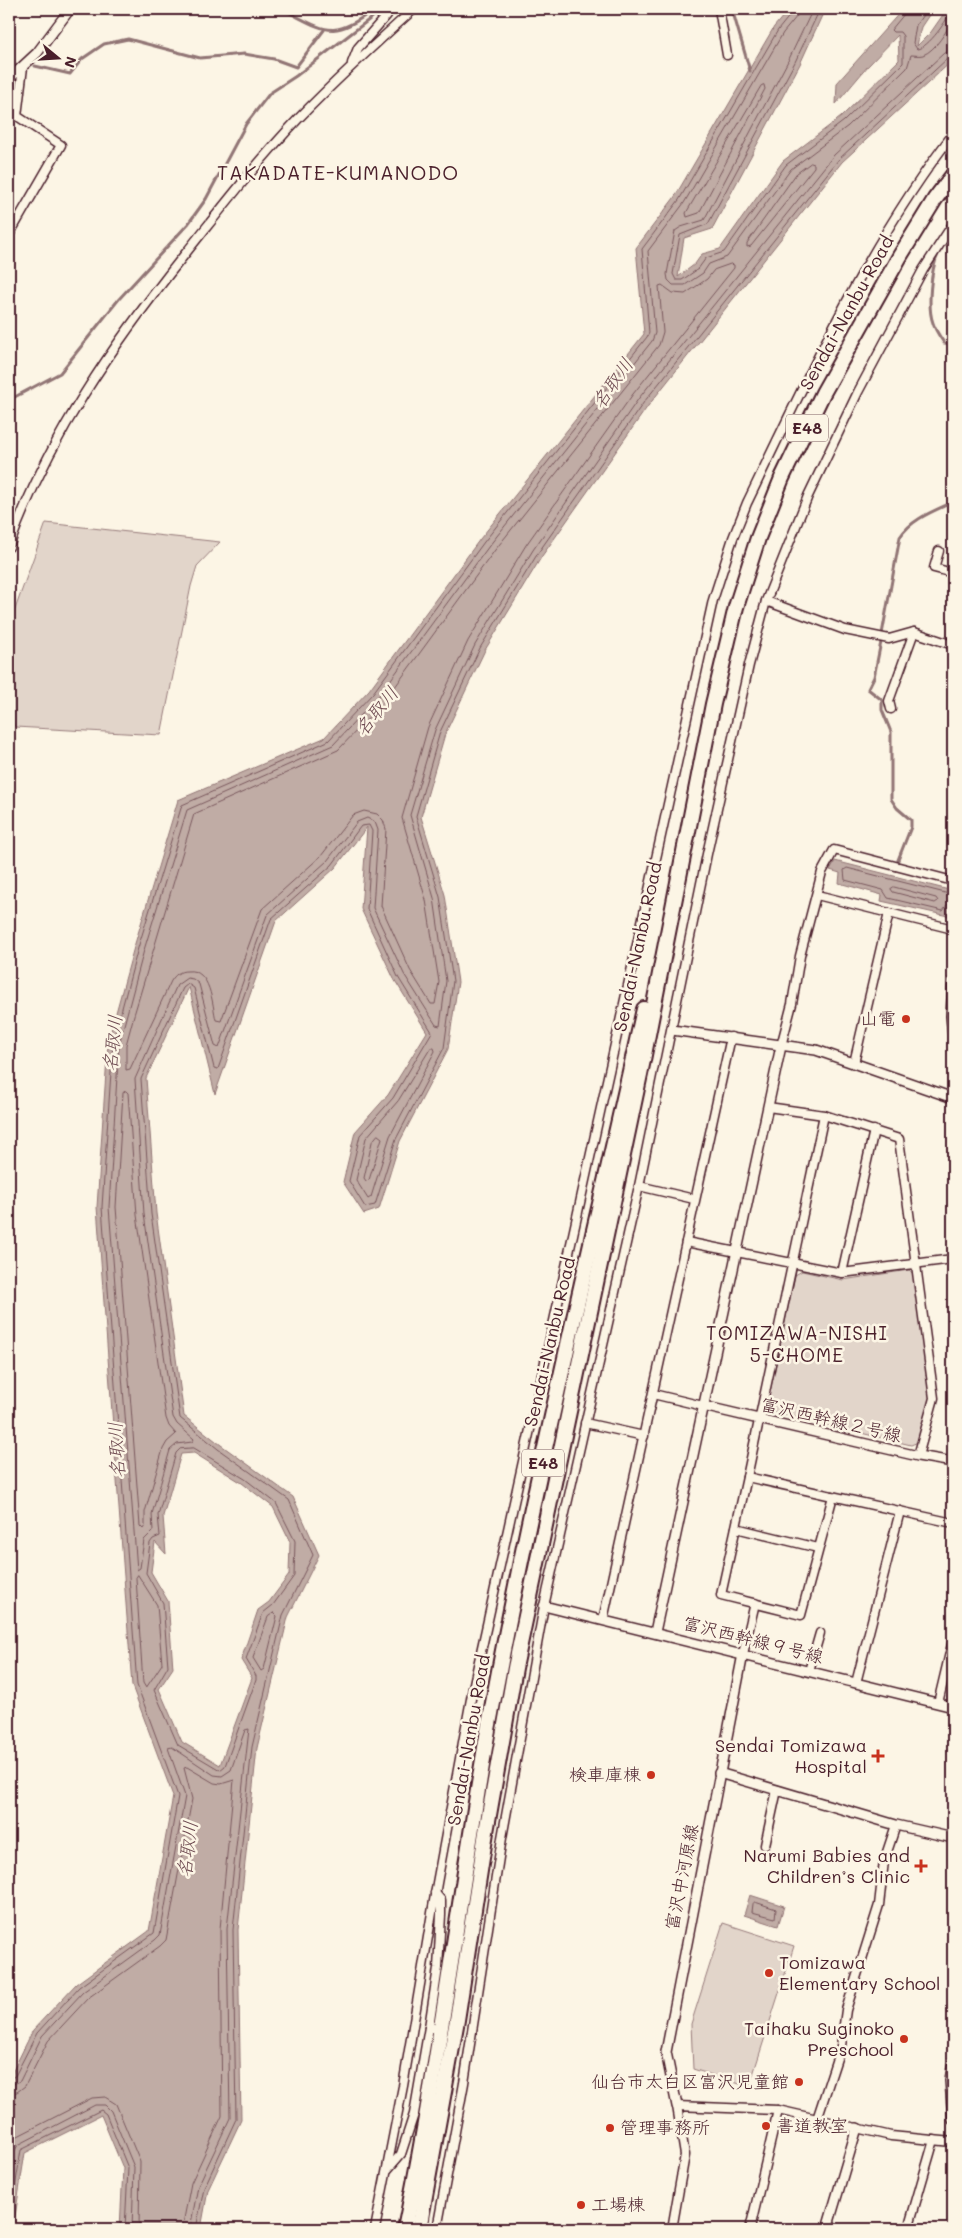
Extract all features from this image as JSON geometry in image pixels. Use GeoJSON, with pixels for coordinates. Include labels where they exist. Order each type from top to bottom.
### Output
{"type":"FeatureCollection","features":[{"type":"Feature","properties":{"kind":"highway","name":"Sendai-Nanbu Road"},"geometry":{"type":"LineString","coordinates":[[405,2229],[443,2016],[488,1731],[503,1654],[547,1443],[684,821],[736,607],[758,538],[782,478],[823,393],[870,307],[930,207],[953,175]]}},
{"type":"Feature","properties":{"kind":"highway","name":"Sendai-Nanbu Road"},"geometry":{"type":"LineString","coordinates":[[419,2229],[457,2020],[486,1832],[515,1668],[644,1060],[713,704]]}},
{"type":"Feature","properties":{"kind":"street"},"geometry":{"type":"LineString","coordinates":[[9,79],[37,53],[70,9]]}},
{"type":"Feature","properties":{"kind":"street"},"geometry":{"type":"LineString","coordinates":[[350,68],[358,48],[384,12],[394,9]]}},
{"type":"Feature","properties":{"kind":"street"},"geometry":{"type":"LineString","coordinates":[[9,547],[43,465],[95,376],[146,302],[227,201],[285,134],[350,68],[414,9]]}},
{"type":"Feature","properties":{"kind":"street"},"geometry":{"type":"LineString","coordinates":[[719,9],[727,56]]}},
{"type":"Feature","properties":{"kind":"street"},"geometry":{"type":"LineString","coordinates":[[9,235],[61,145],[16,116],[23,67]]}},
{"type":"Feature","properties":{"kind":"street"},"geometry":{"type":"LineString","coordinates":[[376,2229],[473,1688],[720,576],[747,503],[855,287],[911,194],[953,134]]}},
{"type":"Feature","properties":{"kind":"street"},"geometry":{"type":"LineString","coordinates":[[437,2229],[471,2034],[502,1838],[544,1606],[639,1186],[706,854],[749,666],[766,602],[808,496],[858,392],[923,270],[953,224]]}},
{"type":"Feature","properties":{"kind":"street"},"geometry":{"type":"LineString","coordinates":[[939,551],[934,568],[953,573]]}},
{"type":"Feature","properties":{"kind":"street"},"geometry":{"type":"LineString","coordinates":[[766,602],[845,630],[889,639],[914,632],[953,645]]}},
{"type":"Feature","properties":{"kind":"street"},"geometry":{"type":"LineString","coordinates":[[891,709],[889,702],[914,632]]}},
{"type":"Feature","properties":{"kind":"street"},"geometry":{"type":"LineString","coordinates":[[894,686],[903,689]]}},
{"type":"Feature","properties":{"kind":"street"},"geometry":{"type":"LineString","coordinates":[[655,1632],[736,1252],[792,1004],[800,956],[822,872],[834,850],[953,881]]}},
{"type":"Feature","properties":{"kind":"street"},"geometry":{"type":"LineString","coordinates":[[817,895],[953,929]]}},
{"type":"Feature","properties":{"kind":"street"},"geometry":{"type":"LineString","coordinates":[[854,1063],[889,913]]}},
{"type":"Feature","properties":{"kind":"street"},"geometry":{"type":"LineString","coordinates":[[953,981],[951,1016],[953,1035]]}},
{"type":"Feature","properties":{"kind":"street"},"geometry":{"type":"LineString","coordinates":[[672,1030],[816,1050],[953,1098]]}},
{"type":"Feature","properties":{"kind":"street"},"geometry":{"type":"LineString","coordinates":[[603,1620],[731,1037]]}},
{"type":"Feature","properties":{"kind":"street"},"geometry":{"type":"LineString","coordinates":[[768,1107],[824,1115],[899,1139],[934,1398],[918,1456]]}},
{"type":"Feature","properties":{"kind":"street"},"geometry":{"type":"LineString","coordinates":[[824,1115],[721,1595],[801,1614],[833,1496]]}},
{"type":"Feature","properties":{"kind":"street"},"geometry":{"type":"LineString","coordinates":[[842,1273],[874,1130]]}},
{"type":"Feature","properties":{"kind":"street"},"geometry":{"type":"LineString","coordinates":[[639,1186],[694,1199]]}},
{"type":"Feature","properties":{"kind":"street"},"geometry":{"type":"LineString","coordinates":[[686,1242],[842,1273],[953,1259]]}},
{"type":"Feature","properties":{"kind":"street"},"geometry":{"type":"LineString","coordinates":[[653,1394],[703,1406]]}},
{"type":"Feature","properties":{"kind":"street","name":"富沢西幹線２号線"},"geometry":{"type":"LineString","coordinates":[[703,1406],[918,1456],[953,1462]]}},
{"type":"Feature","properties":{"kind":"street"},"geometry":{"type":"LineString","coordinates":[[585,1423],[644,1436]]}},
{"type":"Feature","properties":{"kind":"street"},"geometry":{"type":"LineString","coordinates":[[747,1476],[953,1523]]}},
{"type":"Feature","properties":{"kind":"street"},"geometry":{"type":"LineString","coordinates":[[856,1683],[900,1511]]}},
{"type":"Feature","properties":{"kind":"street"},"geometry":{"type":"LineString","coordinates":[[736,1528],[818,1548]]}},
{"type":"Feature","properties":{"kind":"street"},"geometry":{"type":"LineString","coordinates":[[743,1654],[755,1603]]}},
{"type":"Feature","properties":{"kind":"street","name":"富沢西幹線９号線"},"geometry":{"type":"LineString","coordinates":[[544,1606],[953,1707]]}},
{"type":"Feature","properties":{"kind":"street"},"geometry":{"type":"LineString","coordinates":[[809,1671],[820,1633]]}},
{"type":"Feature","properties":{"kind":"street"},"geometry":{"type":"LineString","coordinates":[[938,1703],[953,1640]]}},
{"type":"Feature","properties":{"kind":"street","name":"富沢中河原線"},"geometry":{"type":"LineString","coordinates":[[677,2106],[666,2052],[718,1773],[743,1654]]}},
{"type":"Feature","properties":{"kind":"street"},"geometry":{"type":"LineString","coordinates":[[718,1773],[896,1825],[953,1838]]}},
{"type":"Feature","properties":{"kind":"street"},"geometry":{"type":"LineString","coordinates":[[765,1845],[777,1790]]}},
{"type":"Feature","properties":{"kind":"street"},"geometry":{"type":"LineString","coordinates":[[817,2119],[841,2046],[846,2010],[879,1905],[884,1861],[896,1825]]}},
{"type":"Feature","properties":{"kind":"street"},"geometry":{"type":"LineString","coordinates":[[387,2170],[401,2154],[414,2114],[431,2027],[438,1968],[441,1915],[441,1900],[435,1893]]}},
{"type":"Feature","properties":{"kind":"street"},"geometry":{"type":"LineString","coordinates":[[462,2033],[471,2034]]}},
{"type":"Feature","properties":{"kind":"street"},"geometry":{"type":"LineString","coordinates":[[953,2062],[950,2080],[953,2120]]}},
{"type":"Feature","properties":{"kind":"street"},"geometry":{"type":"LineString","coordinates":[[672,2229],[685,2155],[677,2106],[778,2110],[891,2136],[953,2142]]}},
{"type":"Feature","properties":{"kind":"street"},"geometry":{"type":"LineString","coordinates":[[750,2229],[778,2110]]}},
{"type":"Feature","properties":{"kind":"street"},"geometry":{"type":"LineString","coordinates":[[827,2229],[857,2128]]}},
{"type":"Feature","properties":{"kind":"street"},"geometry":{"type":"LineString","coordinates":[[908,2229],[934,2140]]}},
{"type":"Feature","properties":{"kind":"shaded area"},"geometry":{"type":"Polygon","coordinates":[[[46,523],[220,542],[197,566],[191,586],[161,735],[15,727],[9,708],[9,626],[46,523]]]}},
{"type":"Feature","properties":{"kind":"shaded area"},"geometry":{"type":"Polygon","coordinates":[[[909,1270],[915,1275],[930,1396],[918,1442],[911,1445],[769,1411],[767,1406],[795,1275],[802,1271],[843,1280],[909,1270]]]}},
{"type":"Feature","properties":{"kind":"shaded area"},"geometry":{"type":"Polygon","coordinates":[[[723,1923],[794,1946],[749,2087],[693,2069],[691,2024],[723,1923]]]}},
{"type":"Feature","properties":{"kind":"water","name":"名取川"},"geometry":{"type":"Polygon","coordinates":[[[789,9],[825,9],[800,64],[712,229],[684,238],[678,277],[695,264],[702,254],[720,249],[783,161],[841,117],[899,60],[898,35],[868,66],[836,104],[837,83],[903,9],[933,9],[921,27],[917,46],[931,32],[947,9],[953,9],[953,60],[842,162],[648,406],[542,556],[485,650],[445,734],[421,817],[445,895],[458,982],[448,1049],[400,1141],[379,1209],[364,1214],[343,1182],[355,1132],[388,1095],[427,1032],[394,979],[361,909],[367,827],[335,868],[276,921],[215,1094],[189,987],[146,1078],[156,1213],[184,1416],[293,1497],[319,1555],[288,1617],[257,1748],[238,1930],[241,2120],[208,2190],[201,2229],[120,2229],[123,2168],[101,2115],[25,2153],[13,2229],[9,2229],[9,2079],[33,2030],[76,1984],[149,1931],[173,1796],[132,1686],[97,1207],[108,1042],[178,800],[324,738],[369,690],[480,539],[644,334],[636,248],[674,198],[774,27],[789,9]],[[194,1453],[181,1454],[163,1516],[166,1554],[155,1542],[151,1572],[168,1601],[173,1668],[159,1689],[182,1742],[220,1765],[252,1678],[241,1660],[258,1610],[269,1602],[289,1575],[290,1542],[273,1507],[242,1483],[194,1453]]]}},
{"type":"Feature","properties":{"kind":"water"},"geometry":{"type":"Polygon","coordinates":[[[835,861],[953,891],[953,901],[948,916],[881,901],[882,895],[839,883],[840,873],[830,870],[835,861]]]}},
{"type":"Feature","properties":{"kind":"water"},"geometry":{"type":"Polygon","coordinates":[[[750,1895],[784,1906],[778,1926],[744,1915],[750,1895]]]}},
{"type":"Feature","properties":{"kind":"waterway"},"geometry":{"type":"LineString","coordinates":[[282,9],[319,27],[328,29],[348,26],[374,9]]}},
{"type":"Feature","properties":{"kind":"waterway"},"geometry":{"type":"LineString","coordinates":[[732,9],[750,71]]}},
{"type":"Feature","properties":{"kind":"waterway"},"geometry":{"type":"LineString","coordinates":[[9,400],[60,373],[119,299],[188,224],[206,199],[246,124],[270,93],[296,76],[379,12]]}},
{"type":"Feature","properties":{"kind":"waterway"},"geometry":{"type":"LineString","coordinates":[[35,66],[70,74],[82,59],[104,44],[128,39],[200,58],[244,54],[274,59],[296,67],[324,30]]}},
{"type":"Feature","properties":{"kind":"waterway"},"geometry":{"type":"LineString","coordinates":[[953,230],[938,254],[932,278],[930,298],[931,316],[935,328],[944,343],[953,344]]}},
{"type":"Feature","properties":{"kind":"waterway"},"geometry":{"type":"LineString","coordinates":[[882,634],[900,537],[917,520],[953,502]]}},
{"type":"Feature","properties":{"kind":"waterway"},"geometry":{"type":"LineString","coordinates":[[881,642],[874,677],[868,689],[882,700],[882,710],[891,732],[891,799],[897,808],[911,820],[911,827],[898,860]]}},
{"type":"Feature","properties":{"kind":"place","name":"山電"},"geometry":{"type":"Point","coordinates":[906,1019]}},
{"type":"Feature","properties":{"kind":"place","name":"Sendai Tomizawa Hospital"},"geometry":{"type":"Point","coordinates":[878,1756]}},
{"type":"Feature","properties":{"kind":"place","name":"検車庫棟"},"geometry":{"type":"Point","coordinates":[651,1775]}},
{"type":"Feature","properties":{"kind":"place","name":"Narumi Babies and Children’s Clinic"},"geometry":{"type":"Point","coordinates":[921,1866]}},
{"type":"Feature","properties":{"kind":"place","name":"Tomizawa Elementary School"},"geometry":{"type":"Point","coordinates":[769,1973]}},
{"type":"Feature","properties":{"kind":"place","name":"Taihaku Suginoko Preschool"},"geometry":{"type":"Point","coordinates":[904,2039]}},
{"type":"Feature","properties":{"kind":"place","name":"仙台市太白区富沢児童館"},"geometry":{"type":"Point","coordinates":[799,2082]}},
{"type":"Feature","properties":{"kind":"place","name":"書道教室"},"geometry":{"type":"Point","coordinates":[766,2126]}},
{"type":"Feature","properties":{"kind":"place","name":"管理事務所"},"geometry":{"type":"Point","coordinates":[610,2128]}},
{"type":"Feature","properties":{"kind":"place","name":"工場棟"},"geometry":{"type":"Point","coordinates":[581,2205]}},
{"type":"Feature","properties":{"kind":"district","name":"TAKADATE-KUMANODO"},"geometry":{"type":"Point","coordinates":[338,173]}},
{"type":"Feature","properties":{"kind":"district","name":"TOMIZAWA-NISHI 5-CHOME"},"geometry":{"type":"Point","coordinates":[797,1344]}}]}
